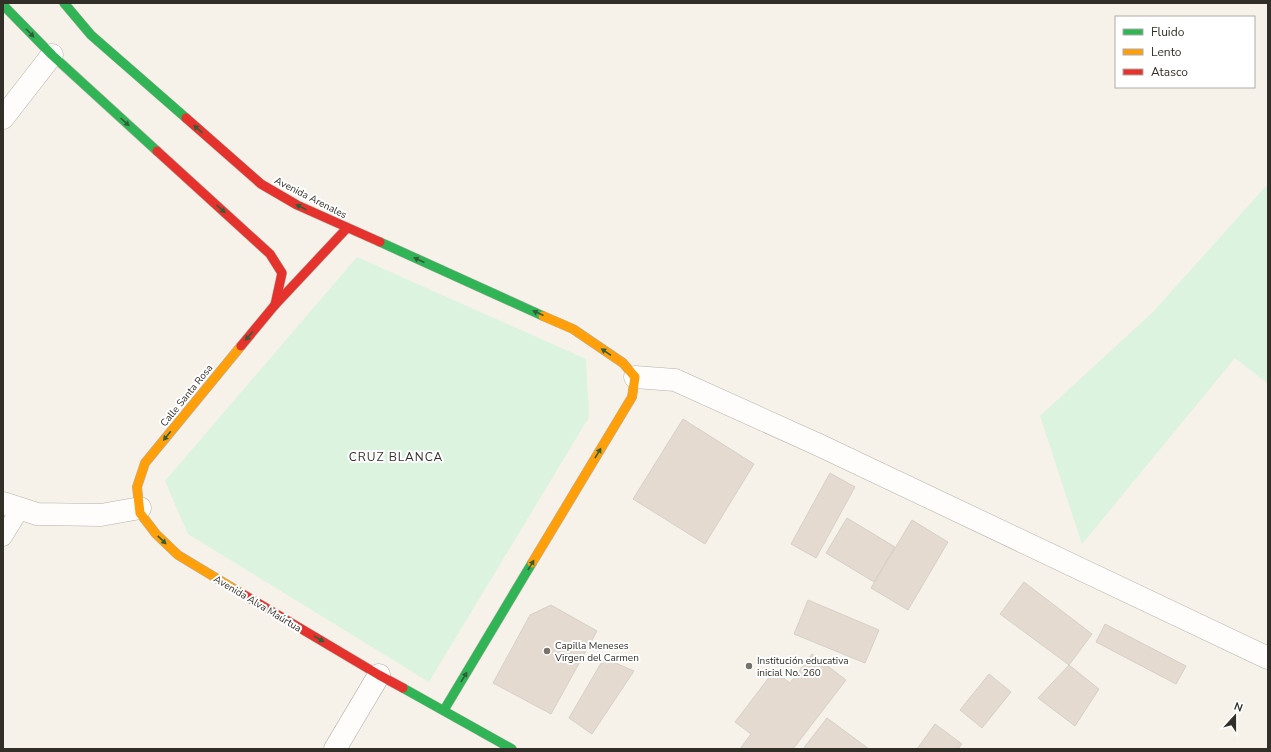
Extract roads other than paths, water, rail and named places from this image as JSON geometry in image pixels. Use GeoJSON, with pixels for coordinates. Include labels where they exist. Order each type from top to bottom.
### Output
{"type":"FeatureCollection","features":[{"type":"Feature","properties":{"kind":"main road","name":"Avenida Arenales"},"geometry":{"type":"LineString","coordinates":[[64,3],[91,35],[261,184],[297,205],[573,329],[623,363],[635,377]]}},
{"type":"Feature","properties":{"kind":"main road"},"geometry":{"type":"LineString","coordinates":[[3,5],[52,55],[270,254],[282,273],[274,306]]}},
{"type":"Feature","properties":{"kind":"main road","name":"Calle Santa Rosa"},"geometry":{"type":"LineString","coordinates":[[140,508],[137,487],[145,462],[274,306],[347,228]]}},
{"type":"Feature","properties":{"kind":"main road"},"geometry":{"type":"LineString","coordinates":[[444,710],[632,397],[635,377]]}},
{"type":"Feature","properties":{"kind":"main road","name":"Avenida Alva Maúrtua"},"geometry":{"type":"LineString","coordinates":[[140,508],[140,513],[156,534],[178,555],[379,675],[512,749]]}},
{"type":"Feature","properties":{"kind":"street"},"geometry":{"type":"LineString","coordinates":[[3,118],[52,55]]}},
{"type":"Feature","properties":{"kind":"street"},"geometry":{"type":"LineString","coordinates":[[635,377],[675,380],[819,445],[1268,658]]}},
{"type":"Feature","properties":{"kind":"street"},"geometry":{"type":"LineString","coordinates":[[11,506],[38,514],[101,515],[140,508]]}},
{"type":"Feature","properties":{"kind":"street"},"geometry":{"type":"LineString","coordinates":[[336,749],[379,675]]}},
{"type":"Feature","properties":{"kind":"lane"},"geometry":{"type":"LineString","coordinates":[[3,537],[11,506]]}},
{"type":"Feature","properties":{"kind":"place","name":"Capilla Meneses Virgen del Carmen"},"geometry":{"type":"Point","coordinates":[547,651]}},
{"type":"Feature","properties":{"kind":"place","name":"Institución educativa inicial No. 260"},"geometry":{"type":"Point","coordinates":[749,666]}},
{"type":"Feature","properties":{"kind":"district","name":"CRUZ BLANCA"},"geometry":{"type":"Point","coordinates":[396,457]}}]}
